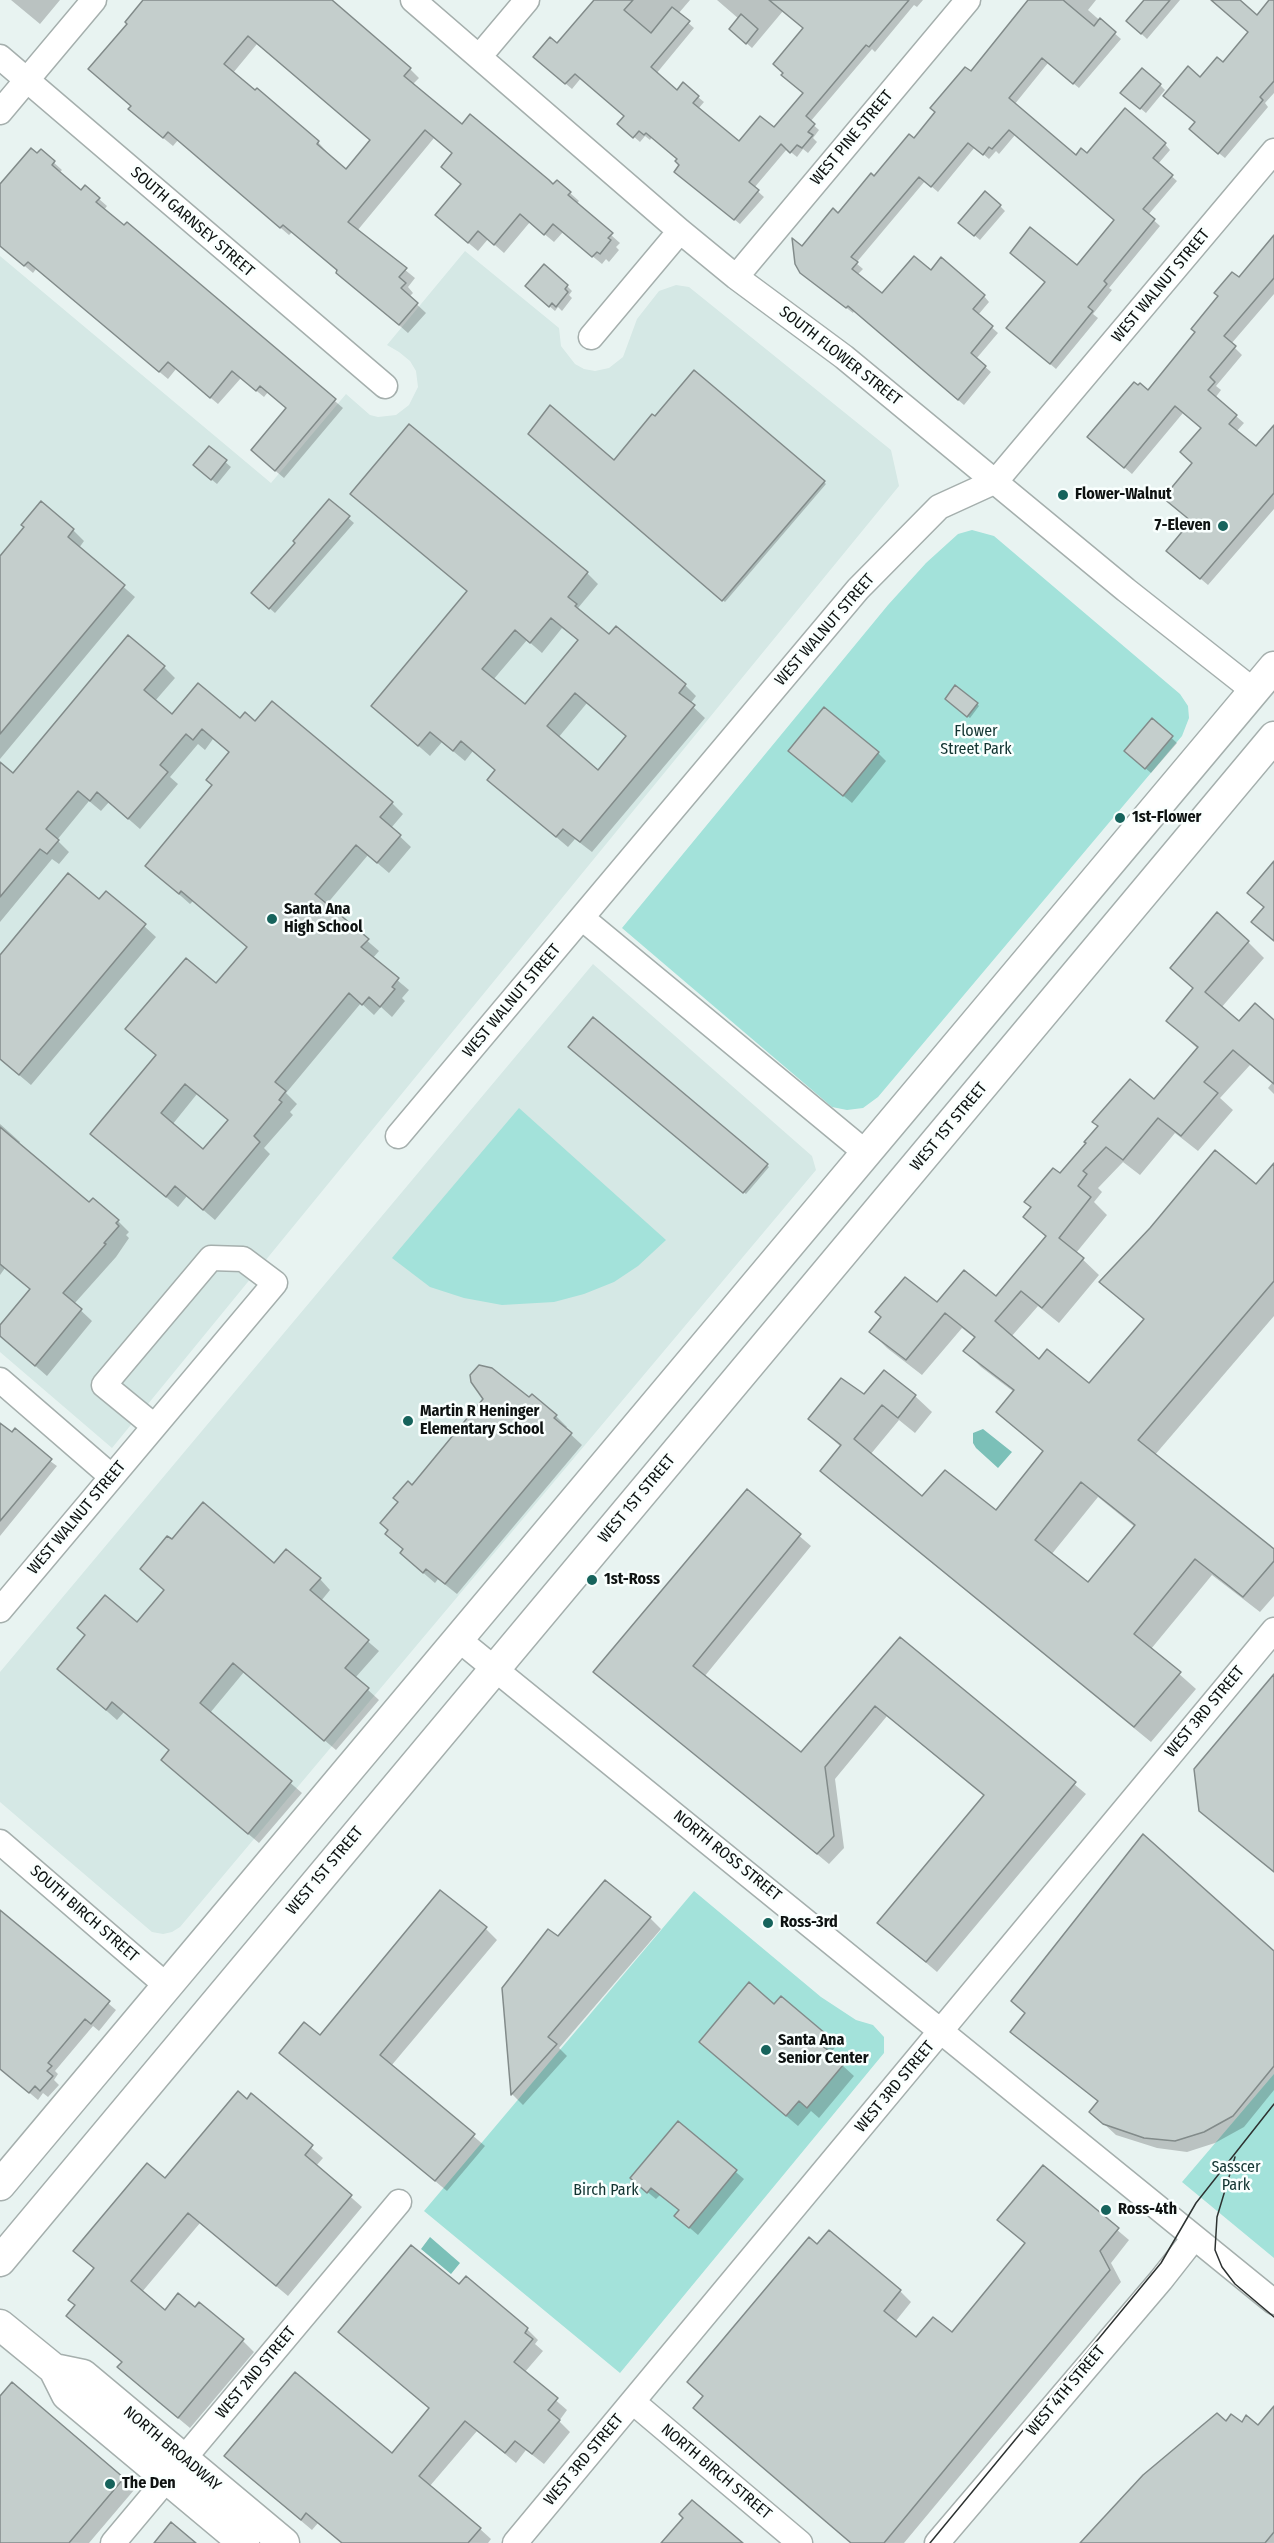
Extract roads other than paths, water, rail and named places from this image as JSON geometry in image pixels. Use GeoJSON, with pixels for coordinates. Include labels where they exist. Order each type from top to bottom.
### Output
{"type":"FeatureCollection","features":[{"type":"Feature","properties":{"kind":"main road"},"geometry":{"type":"LineString","coordinates":[[0,2185],[865,1152],[1264,698],[1274,667]]}},
{"type":"Feature","properties":{"kind":"main road","name":"WEST 1ST STREET"},"geometry":{"type":"LineString","coordinates":[[0,2260],[1274,737]]}},
{"type":"Feature","properties":{"kind":"main road","name":"NORTH BROADWAY"},"geometry":{"type":"LineString","coordinates":[[0,2325],[54,2369],[67,2395],[284,2543]]}},
{"type":"Feature","properties":{"kind":"main road","name":"NORTH BROADWAY"},"geometry":{"type":"LineString","coordinates":[[176,2469],[244,2543]]}},
{"type":"Feature","properties":{"kind":"street"},"geometry":{"type":"LineString","coordinates":[[0,112],[94,0]]}},
{"type":"Feature","properties":{"kind":"street","name":"SOUTH FLOWER STREET"},"geometry":{"type":"LineString","coordinates":[[413,0],[736,277],[844,357],[1126,590],[1264,698]]}},
{"type":"Feature","properties":{"kind":"street"},"geometry":{"type":"LineString","coordinates":[[479,57],[527,0]]}},
{"type":"Feature","properties":{"kind":"street","name":"WEST PINE STREET"},"geometry":{"type":"LineString","coordinates":[[736,277],[968,0]]}},
{"type":"Feature","properties":{"kind":"street","name":"SOUTH GARNSEY STREET"},"geometry":{"type":"LineString","coordinates":[[0,57],[385,386]]}},
{"type":"Feature","properties":{"kind":"street","name":"WEST WALNUT STREET"},"geometry":{"type":"LineString","coordinates":[[398,1136],[858,589],[939,507],[996,481],[1274,151]]}},
{"type":"Feature","properties":{"kind":"street"},"geometry":{"type":"LineString","coordinates":[[591,337],[680,231]]}},
{"type":"Feature","properties":{"kind":"street"},"geometry":{"type":"LineString","coordinates":[[582,918],[865,1152]]}},
{"type":"Feature","properties":{"kind":"street","name":"WEST WALNUT STREET"},"geometry":{"type":"LineString","coordinates":[[0,1610],[275,1283],[243,1259],[211,1258],[104,1385],[154,1426]]}},
{"type":"Feature","properties":{"kind":"street"},"geometry":{"type":"LineString","coordinates":[[0,1380],[112,1477]]}},
{"type":"Feature","properties":{"kind":"street","name":"WEST 3RD STREET"},"geometry":{"type":"LineString","coordinates":[[515,2543],[1274,1630]]}},
{"type":"Feature","properties":{"kind":"street","name":"NORTH ROSS STREET"},"geometry":{"type":"LineString","coordinates":[[458,1639],[1274,2302]]}},
{"type":"Feature","properties":{"kind":"street","name":"SOUTH BIRCH STREET"},"geometry":{"type":"LineString","coordinates":[[0,1842],[167,1986]]}},
{"type":"Feature","properties":{"kind":"street","name":"WEST 2ND STREET"},"geometry":{"type":"LineString","coordinates":[[113,2543],[399,2202]]}},
{"type":"Feature","properties":{"kind":"street","name":"WEST 4TH STREET"},"geometry":{"type":"LineString","coordinates":[[938,2543],[1154,2289],[1194,2238]]}},
{"type":"Feature","properties":{"kind":"street","name":"NORTH BIRCH STREET"},"geometry":{"type":"LineString","coordinates":[[633,2402],[800,2543]]}},
{"type":"Feature","properties":{"kind":"tram line"},"geometry":{"type":"LineString","coordinates":[[930,2543],[1161,2263],[1196,2203],[1274,2104]]}},
{"type":"Feature","properties":{"kind":"tram line"},"geometry":{"type":"LineString","coordinates":[[1235,2157],[1217,2217],[1215,2250],[1222,2267],[1235,2284],[1274,2317]]}},
{"type":"Feature","properties":{"kind":"place","name":"Flower-Walnut"},"geometry":{"type":"Point","coordinates":[1063,495]}},
{"type":"Feature","properties":{"kind":"place","name":"7-Eleven"},"geometry":{"type":"Point","coordinates":[1223,526]}},
{"type":"Feature","properties":{"kind":"place","name":"1st-Flower"},"geometry":{"type":"Point","coordinates":[1120,818]}},
{"type":"Feature","properties":{"kind":"place","name":"Santa Ana High School"},"geometry":{"type":"Point","coordinates":[272,919]}},
{"type":"Feature","properties":{"kind":"place","name":"Martin R Heninger Elementary School"},"geometry":{"type":"Point","coordinates":[408,1421]}},
{"type":"Feature","properties":{"kind":"place","name":"1st-Ross"},"geometry":{"type":"Point","coordinates":[592,1580]}},
{"type":"Feature","properties":{"kind":"place","name":"Ross-3rd"},"geometry":{"type":"Point","coordinates":[768,1923]}},
{"type":"Feature","properties":{"kind":"place","name":"Santa Ana Senior Center"},"geometry":{"type":"Point","coordinates":[766,2050]}},
{"type":"Feature","properties":{"kind":"place","name":"Ross-4th"},"geometry":{"type":"Point","coordinates":[1106,2210]}},
{"type":"Feature","properties":{"kind":"place","name":"The Den"},"geometry":{"type":"Point","coordinates":[110,2484]}},
{"type":"Feature","properties":{"kind":"park label","name":"Flower Street Park"},"geometry":{"type":"Point","coordinates":[976,741]}},
{"type":"Feature","properties":{"kind":"park label","name":"Sasscer Park"},"geometry":{"type":"Point","coordinates":[1236,2177]}},
{"type":"Feature","properties":{"kind":"park label","name":"Birch Park"},"geometry":{"type":"Point","coordinates":[606,2191]}}]}
